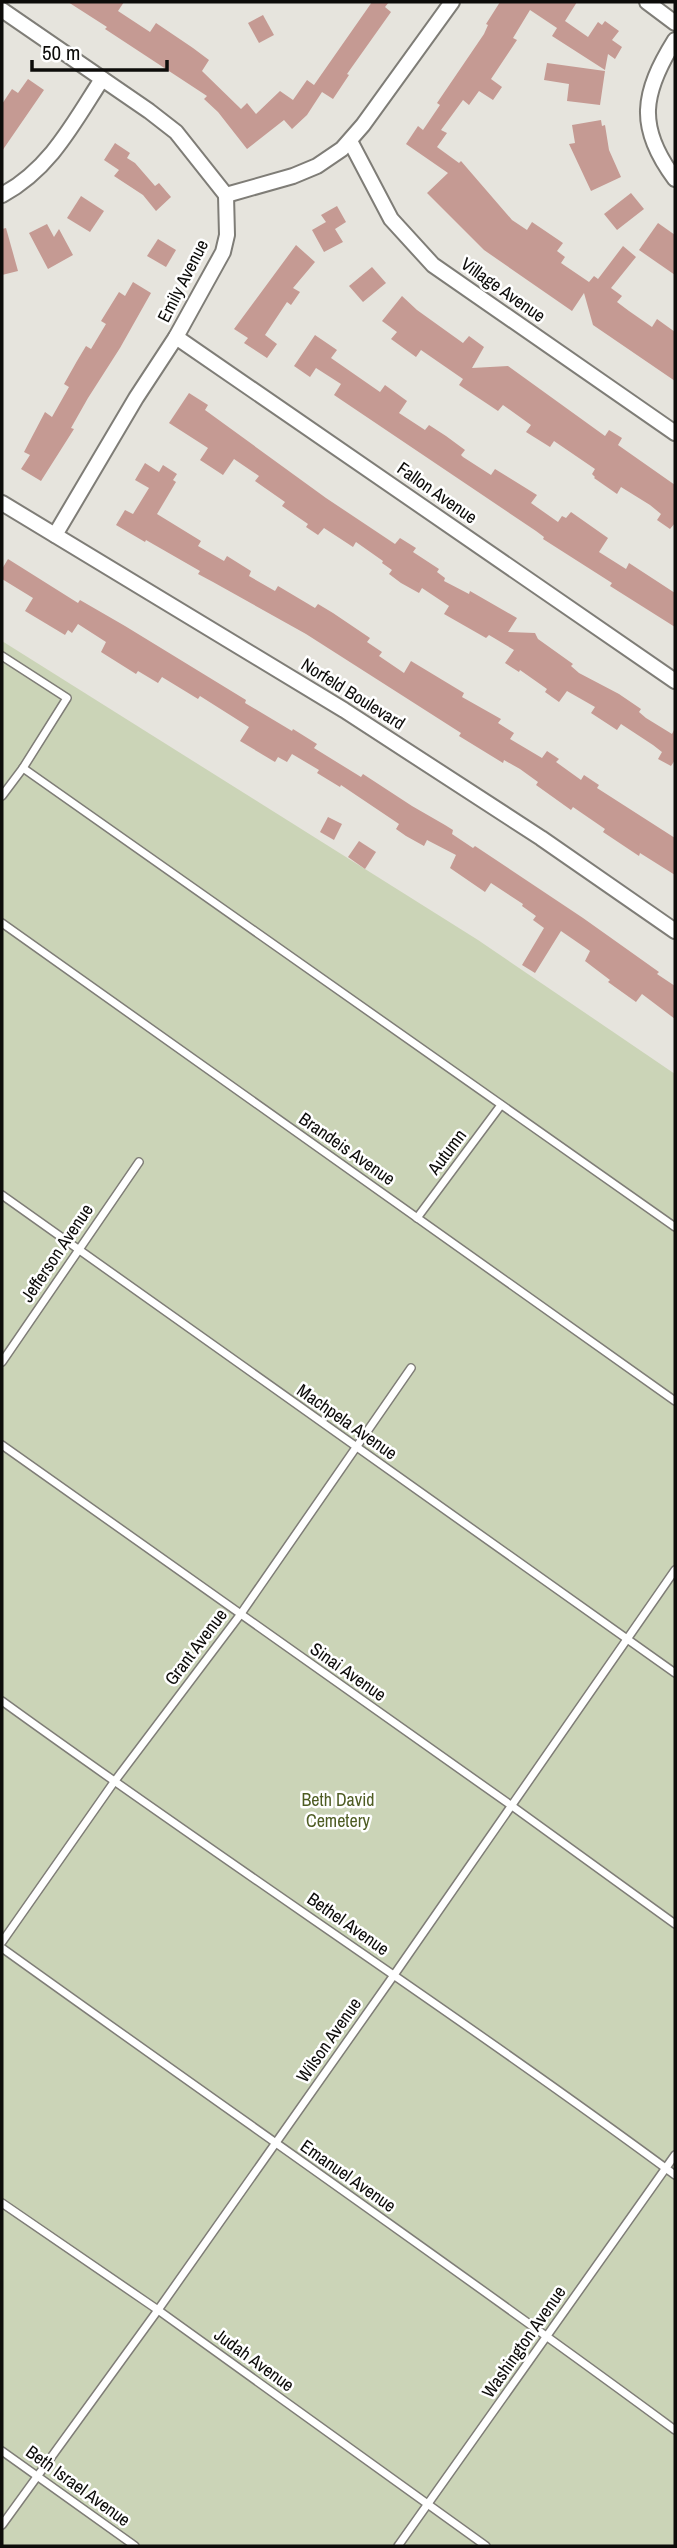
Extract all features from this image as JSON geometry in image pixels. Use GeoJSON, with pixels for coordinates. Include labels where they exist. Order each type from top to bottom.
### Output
{"type":"FeatureCollection","features":[{"type":"Feature","properties":{"kind":"street"},"geometry":{"type":"LineString","coordinates":[[2,10],[176,132],[226,195],[305,171],[333,156],[350,141],[452,2]]}},
{"type":"Feature","properties":{"kind":"street"},"geometry":{"type":"LineString","coordinates":[[647,2],[675,23]]}},
{"type":"Feature","properties":{"kind":"street"},"geometry":{"type":"LineString","coordinates":[[675,40],[651,85],[648,114],[650,131],[659,158],[675,179]]}},
{"type":"Feature","properties":{"kind":"street"},"geometry":{"type":"LineString","coordinates":[[2,195],[38,171],[61,142],[102,79]]}},
{"type":"Feature","properties":{"kind":"street","name":"Village Avenue"},"geometry":{"type":"LineString","coordinates":[[350,141],[391,219],[433,265],[675,433]]}},
{"type":"Feature","properties":{"kind":"street","name":"Emily Avenue"},"geometry":{"type":"LineString","coordinates":[[55,535],[136,398],[176,337],[223,252],[227,235],[226,195]]}},
{"type":"Feature","properties":{"kind":"street","name":"Fallon Avenue"},"geometry":{"type":"LineString","coordinates":[[176,337],[675,681]]}},
{"type":"Feature","properties":{"kind":"street","name":"Norfeld Boulevard"},"geometry":{"type":"LineString","coordinates":[[2,503],[344,709],[541,838],[675,931]]}},
{"type":"Feature","properties":{"kind":"lane"},"geometry":{"type":"LineString","coordinates":[[2,656],[67,698],[2,796]]}},
{"type":"Feature","properties":{"kind":"lane"},"geometry":{"type":"LineString","coordinates":[[23,768],[675,1227]]}},
{"type":"Feature","properties":{"kind":"lane","name":"Brandeis Avenue"},"geometry":{"type":"LineString","coordinates":[[2,923],[675,1401]]}},
{"type":"Feature","properties":{"kind":"lane","name":"Autumn"},"geometry":{"type":"LineString","coordinates":[[417,1218],[501,1105]]}},
{"type":"Feature","properties":{"kind":"lane","name":"Jefferson Avenue"},"geometry":{"type":"LineString","coordinates":[[2,1363],[139,1162]]}},
{"type":"Feature","properties":{"kind":"lane","name":"Machpela Avenue"},"geometry":{"type":"LineString","coordinates":[[2,1195],[675,1673]]}},
{"type":"Feature","properties":{"kind":"lane","name":"Grant Avenue"},"geometry":{"type":"LineString","coordinates":[[2,1942],[114,1782],[240,1615],[411,1368]]}},
{"type":"Feature","properties":{"kind":"lane","name":"Sinai Avenue"},"geometry":{"type":"LineString","coordinates":[[2,1445],[675,1924]]}},
{"type":"Feature","properties":{"kind":"lane","name":"Wilson Avenue"},"geometry":{"type":"LineString","coordinates":[[2,2525],[158,2310],[675,1570]]}},
{"type":"Feature","properties":{"kind":"lane","name":"Bethel Avenue"},"geometry":{"type":"LineString","coordinates":[[2,1701],[675,2175]]}},
{"type":"Feature","properties":{"kind":"lane","name":"Emanuel Avenue"},"geometry":{"type":"LineString","coordinates":[[2,1948],[274,2144],[548,2336],[675,2430]]}},
{"type":"Feature","properties":{"kind":"lane","name":"Washington Avenue"},"geometry":{"type":"LineString","coordinates":[[398,2546],[675,2155]]}},
{"type":"Feature","properties":{"kind":"lane","name":"Judah Avenue"},"geometry":{"type":"LineString","coordinates":[[2,2203],[158,2310],[486,2546]]}},
{"type":"Feature","properties":{"kind":"lane","name":"Beth Israel Avenue"},"geometry":{"type":"LineString","coordinates":[[2,2451],[135,2546]]}},
{"type":"Feature","properties":{"kind":"green space","name":"Beth David Cemetery"},"geometry":{"type":"Polygon","coordinates":[[[2,641],[478,940],[675,1074],[675,2546],[2,2546],[2,641]]]}},
{"type":"Feature","properties":{"kind":"building"},"geometry":{"type":"Polygon","coordinates":[[[68,2],[124,2],[118,11],[150,32],[156,23],[209,60],[202,71],[241,109],[247,103],[256,114],[280,91],[293,100],[307,80],[314,85],[372,2],[389,2],[385,7],[391,12],[347,74],[349,75],[333,99],[322,92],[307,115],[292,129],[284,120],[247,149],[218,112],[204,99],[207,96],[68,2]]]}},
{"type":"Feature","properties":{"kind":"building"},"geometry":{"type":"Polygon","coordinates":[[[500,2],[577,2],[565,21],[588,37],[598,22],[602,25],[605,21],[619,31],[612,40],[622,47],[615,59],[608,54],[605,70],[552,36],[557,28],[530,10],[513,38],[517,40],[491,79],[502,87],[493,100],[479,91],[469,105],[463,100],[441,130],[447,133],[437,147],[459,163],[461,161],[512,220],[527,230],[532,222],[563,243],[557,251],[565,257],[561,263],[589,282],[594,276],[598,279],[623,246],[636,257],[611,288],[622,296],[617,302],[652,327],[657,319],[675,332],[675,381],[593,325],[584,293],[572,311],[484,250],[427,193],[448,173],[406,144],[418,126],[423,130],[440,105],[437,103],[484,34],[488,25],[486,24],[500,2]]]}},
{"type":"Feature","properties":{"kind":"building"},"geometry":{"type":"Polygon","coordinates":[[[263,15],[274,35],[259,43],[248,23],[263,15]]]}},
{"type":"Feature","properties":{"kind":"building"},"geometry":{"type":"Polygon","coordinates":[[[547,63],[605,71],[600,105],[567,101],[569,84],[544,80],[547,63]]]}},
{"type":"Feature","properties":{"kind":"building"},"geometry":{"type":"Polygon","coordinates":[[[28,79],[44,90],[2,151],[2,104],[12,89],[18,93],[28,79]]]}},
{"type":"Feature","properties":{"kind":"building"},"geometry":{"type":"Polygon","coordinates":[[[601,120],[602,126],[605,125],[609,150],[621,177],[591,191],[569,144],[575,143],[572,125],[601,120]]]}},
{"type":"Feature","properties":{"kind":"building"},"geometry":{"type":"Polygon","coordinates":[[[115,143],[130,153],[127,158],[135,163],[155,186],[159,183],[171,197],[156,211],[143,195],[114,176],[119,170],[104,160],[115,143]]]}},
{"type":"Feature","properties":{"kind":"building"},"geometry":{"type":"Polygon","coordinates":[[[631,193],[644,209],[617,230],[604,214],[631,193]]]}},
{"type":"Feature","properties":{"kind":"building"},"geometry":{"type":"Polygon","coordinates":[[[81,196],[104,211],[90,232],[67,218],[81,196]]]}},
{"type":"Feature","properties":{"kind":"building"},"geometry":{"type":"Polygon","coordinates":[[[337,206],[346,222],[335,229],[343,242],[324,252],[312,230],[326,222],[321,215],[337,206]]]}},
{"type":"Feature","properties":{"kind":"building"},"geometry":{"type":"Polygon","coordinates":[[[658,223],[675,235],[675,275],[639,250],[658,223]]]}},
{"type":"Feature","properties":{"kind":"building"},"geometry":{"type":"Polygon","coordinates":[[[47,224],[54,237],[59,229],[73,255],[48,269],[29,233],[47,224]]]}},
{"type":"Feature","properties":{"kind":"building"},"geometry":{"type":"Polygon","coordinates":[[[6,228],[18,271],[2,275],[2,229],[6,228]]]}},
{"type":"Feature","properties":{"kind":"building"},"geometry":{"type":"Polygon","coordinates":[[[158,239],[176,250],[166,267],[147,256],[158,239]]]}},
{"type":"Feature","properties":{"kind":"building"},"geometry":{"type":"Polygon","coordinates":[[[296,245],[315,262],[293,288],[300,292],[291,305],[287,302],[265,335],[277,344],[267,358],[244,343],[248,338],[234,329],[296,245]]]}},
{"type":"Feature","properties":{"kind":"building"},"geometry":{"type":"Polygon","coordinates":[[[372,267],[386,283],[363,302],[349,286],[372,267]]]}},
{"type":"Feature","properties":{"kind":"building"},"geometry":{"type":"Polygon","coordinates":[[[133,282],[151,293],[71,428],[74,429],[41,481],[21,469],[30,455],[24,452],[45,412],[52,417],[69,387],[64,384],[86,346],[91,349],[106,324],[101,321],[119,292],[125,296],[133,282]]]}},
{"type":"Feature","properties":{"kind":"building"},"geometry":{"type":"Polygon","coordinates":[[[402,296],[463,343],[469,336],[484,347],[472,368],[508,366],[605,436],[609,430],[622,438],[618,445],[675,485],[675,523],[670,529],[657,520],[661,514],[650,505],[621,487],[617,494],[594,478],[592,474],[595,469],[554,441],[550,447],[526,432],[531,425],[503,405],[498,411],[459,385],[463,379],[421,350],[416,357],[391,339],[397,332],[382,321],[402,296]]]}},
{"type":"Feature","properties":{"kind":"building"},"geometry":{"type":"Polygon","coordinates":[[[315,335],[337,350],[331,358],[380,392],[385,385],[407,401],[399,413],[425,430],[429,425],[446,436],[465,450],[461,455],[463,457],[491,475],[495,469],[537,495],[531,503],[558,522],[562,516],[566,518],[571,512],[608,538],[599,552],[626,569],[629,563],[675,593],[675,627],[610,586],[612,583],[543,539],[536,531],[334,395],[341,384],[316,368],[310,377],[294,366],[315,335]]]}},
{"type":"Feature","properties":{"kind":"building"},"geometry":{"type":"Polygon","coordinates":[[[189,393],[208,405],[205,410],[326,498],[395,544],[400,538],[416,548],[413,552],[439,569],[437,572],[445,578],[444,581],[469,594],[470,591],[517,618],[508,632],[535,633],[538,639],[573,664],[571,666],[579,673],[619,694],[641,709],[639,712],[646,718],[672,734],[675,728],[675,760],[671,766],[658,759],[662,752],[653,745],[621,724],[617,730],[591,713],[595,707],[567,691],[559,702],[545,692],[547,689],[505,663],[514,650],[489,635],[486,638],[444,614],[449,606],[422,588],[419,593],[401,583],[389,574],[392,570],[382,563],[383,561],[356,542],[353,547],[324,528],[318,535],[306,527],[308,524],[282,506],[285,502],[255,481],[259,476],[234,459],[223,475],[200,460],[208,448],[169,423],[189,393]]]}},
{"type":"Feature","properties":{"kind":"building"},"geometry":{"type":"Polygon","coordinates":[[[145,463],[159,472],[163,465],[177,474],[173,480],[176,482],[157,514],[201,541],[198,546],[224,561],[227,556],[251,571],[249,576],[275,591],[278,586],[315,608],[318,604],[370,638],[367,642],[382,652],[379,656],[404,673],[411,661],[464,693],[462,697],[501,719],[498,723],[514,733],[510,739],[542,758],[547,751],[559,759],[556,762],[581,780],[584,775],[599,785],[597,788],[675,838],[675,875],[640,853],[639,856],[603,832],[605,829],[573,807],[571,810],[536,785],[538,782],[520,769],[504,760],[503,763],[459,736],[461,733],[306,634],[116,525],[125,510],[133,514],[149,488],[135,480],[145,463]]]}},
{"type":"Feature","properties":{"kind":"building"},"geometry":{"type":"Polygon","coordinates":[[[8,559],[78,603],[80,600],[125,626],[246,700],[245,703],[292,731],[293,729],[317,744],[314,748],[361,777],[363,774],[453,830],[452,834],[473,848],[475,846],[583,918],[675,986],[675,1019],[642,994],[636,1002],[608,982],[610,980],[585,961],[590,951],[561,931],[535,973],[522,965],[544,928],[533,920],[536,916],[522,906],[523,904],[491,883],[485,892],[450,868],[456,855],[427,840],[424,846],[406,836],[396,829],[399,824],[341,785],[340,787],[317,773],[319,770],[292,754],[287,762],[278,757],[275,762],[240,741],[249,727],[200,696],[198,699],[162,677],[158,683],[138,671],[136,674],[101,652],[106,642],[78,624],[72,633],[68,630],[65,635],[25,611],[33,598],[2,579],[2,569],[8,559]]]}},
{"type":"Feature","properties":{"kind":"building"},"geometry":{"type":"Polygon","coordinates":[[[328,817],[342,824],[334,840],[320,832],[328,817]]]}},
{"type":"Feature","properties":{"kind":"building"},"geometry":{"type":"Polygon","coordinates":[[[359,841],[376,852],[365,869],[348,857],[359,841]]]}}]}
